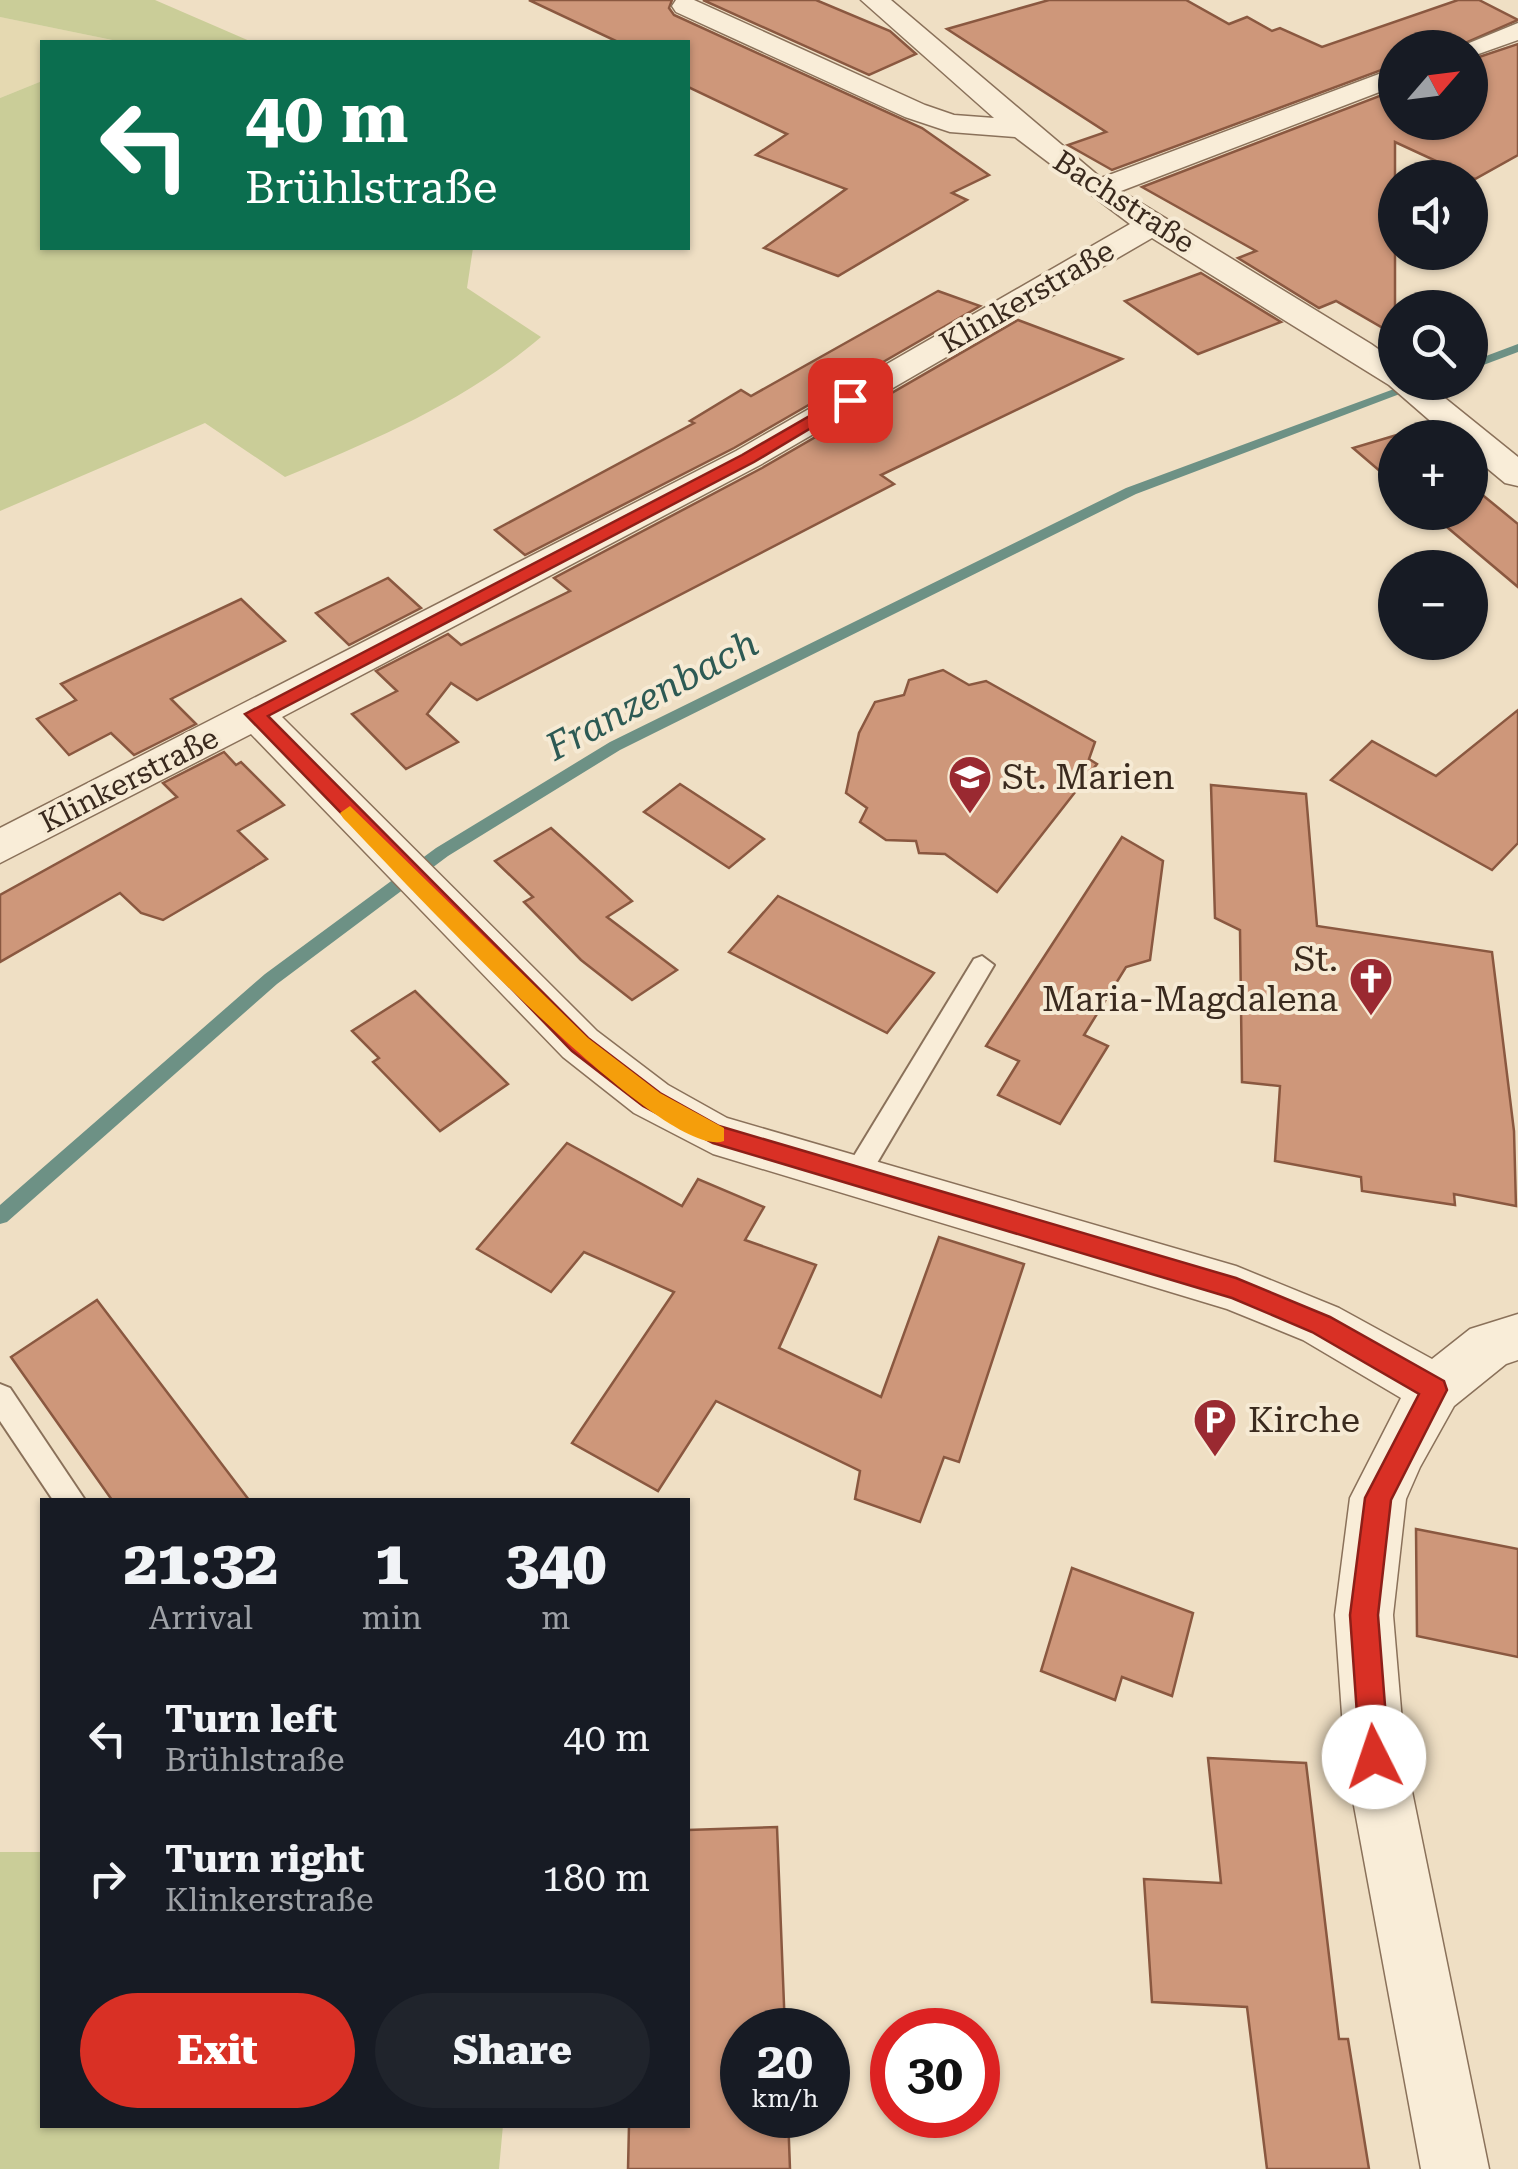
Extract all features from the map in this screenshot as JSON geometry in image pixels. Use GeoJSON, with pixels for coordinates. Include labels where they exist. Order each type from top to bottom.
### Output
{"type":"FeatureCollection","features":[{"type":"Feature","properties":{"kind":"street","name":"Bachstraße"},"geometry":{"type":"LineString","coordinates":[[874,0],[951,62],[1018,129],[1098,189],[1378,367]]}},
{"type":"Feature","properties":{"kind":"street"},"geometry":{"type":"LineString","coordinates":[[684,6],[915,111],[950,123],[1018,129]]}},
{"type":"Feature","properties":{"kind":"street"},"geometry":{"type":"LineString","coordinates":[[1488,43],[1518,31]]}},
{"type":"Feature","properties":{"kind":"street"},"geometry":{"type":"LineString","coordinates":[[1098,189],[1378,82]]}},
{"type":"Feature","properties":{"kind":"street","name":"Klinkerstraße"},"geometry":{"type":"LineString","coordinates":[[0,847],[748,458],[1154,224]]}},
{"type":"Feature","properties":{"kind":"street","name":"Bachstraße"},"geometry":{"type":"LineString","coordinates":[[1425,400],[1518,475]]}},
{"type":"Feature","properties":{"kind":"street"},"geometry":{"type":"LineString","coordinates":[[255,714],[580,1044],[652,1099],[713,1134],[1236,1288],[1321,1324],[1434,1390]]}},
{"type":"Feature","properties":{"kind":"street"},"geometry":{"type":"LineString","coordinates":[[1455,2169],[1374,1757],[1364,1615],[1378,1498],[1434,1390],[1489,1346],[1518,1337]]}},
{"type":"Feature","properties":{"kind":"lane"},"geometry":{"type":"LineString","coordinates":[[854,1176],[982,965]]}},
{"type":"Feature","properties":{"kind":"lane"},"geometry":{"type":"LineString","coordinates":[[0,1397],[69,1498]]}},
{"type":"Feature","properties":{"kind":"shaded area"},"geometry":{"type":"Polygon","coordinates":[[[0,17],[112,40],[40,40],[40,82],[0,98],[0,17]]]}},
{"type":"Feature","properties":{"kind":"green space"},"geometry":{"type":"Polygon","coordinates":[[[0,0],[155,0],[247,40],[112,40],[0,17],[0,0]]]}},
{"type":"Feature","properties":{"kind":"green space"},"geometry":{"type":"Polygon","coordinates":[[[40,82],[40,250],[473,250],[467,288],[541,337],[451,400],[285,477],[205,423],[0,511],[0,98],[40,82]]]}},
{"type":"Feature","properties":{"kind":"green space"},"geometry":{"type":"Polygon","coordinates":[[[0,1852],[40,1852],[40,2128],[503,2128],[499,2169],[0,2169],[0,1852]]]}},
{"type":"Feature","properties":{"kind":"building"},"geometry":{"type":"Polygon","coordinates":[[[529,0],[672,0],[669,8],[674,15],[922,128],[989,175],[952,193],[967,200],[838,276],[764,248],[846,189],[756,155],[787,134],[690,88],[690,40],[614,40],[529,0]]]}},
{"type":"Feature","properties":{"kind":"building"},"geometry":{"type":"Polygon","coordinates":[[[703,0],[816,0],[890,31],[916,54],[869,75],[703,0]]]}},
{"type":"Feature","properties":{"kind":"building"},"geometry":{"type":"Polygon","coordinates":[[[1049,0],[1186,0],[1229,24],[1247,17],[1272,31],[1280,28],[1322,47],[1458,0],[1479,0],[1518,20],[1488,33],[1488,30],[1378,30],[1378,71],[1112,170],[1068,145],[1106,132],[947,29],[1049,0]]]}},
{"type":"Feature","properties":{"kind":"building"},"geometry":{"type":"Polygon","coordinates":[[[1518,44],[1518,155],[1488,172],[1488,160],[1434,160],[1395,142],[1395,160],[1378,160],[1378,270],[1395,270],[1395,290],[1378,290],[1378,325],[1336,301],[1319,308],[1238,258],[1256,251],[1142,187],[1378,97],[1378,140],[1488,140],[1488,54],[1518,44]]]}},
{"type":"Feature","properties":{"kind":"building"},"geometry":{"type":"Polygon","coordinates":[[[1201,273],[1281,322],[1198,354],[1125,301],[1201,273]]]}},
{"type":"Feature","properties":{"kind":"building"},"geometry":{"type":"Polygon","coordinates":[[[938,291],[980,306],[734,448],[525,555],[495,530],[694,423],[690,421],[741,390],[751,396],[938,291]]]}},
{"type":"Feature","properties":{"kind":"building"},"geometry":{"type":"Polygon","coordinates":[[[1018,320],[1122,359],[881,475],[894,484],[477,700],[451,683],[427,714],[458,742],[406,769],[352,714],[397,691],[376,671],[448,634],[461,645],[570,591],[554,578],[762,468],[1018,320]]]}},
{"type":"Feature","properties":{"kind":"building"},"geometry":{"type":"Polygon","coordinates":[[[1378,441],[1378,469],[1353,448],[1378,441]]]}},
{"type":"Feature","properties":{"kind":"building"},"geometry":{"type":"Polygon","coordinates":[[[1488,499],[1518,524],[1518,587],[1488,562],[1488,550],[1474,550],[1450,530],[1488,530],[1488,499]]]}},
{"type":"Feature","properties":{"kind":"building"},"geometry":{"type":"Polygon","coordinates":[[[388,578],[421,608],[349,645],[316,613],[388,578]]]}},
{"type":"Feature","properties":{"kind":"building"},"geometry":{"type":"Polygon","coordinates":[[[241,599],[285,641],[171,699],[196,724],[134,755],[111,733],[69,755],[37,719],[76,700],[61,684],[241,599]]]}},
{"type":"Feature","properties":{"kind":"building","name":"St. Marien"},"geometry":{"type":"Polygon","coordinates":[[[943,670],[969,685],[986,681],[1095,742],[1089,759],[1097,764],[997,892],[945,854],[919,853],[916,841],[886,840],[860,822],[867,808],[846,793],[859,733],[875,702],[904,695],[909,680],[943,670]]]}},
{"type":"Feature","properties":{"kind":"building"},"geometry":{"type":"Polygon","coordinates":[[[1518,710],[1518,843],[1492,870],[1331,780],[1372,741],[1436,776],[1518,710]]]}},
{"type":"Feature","properties":{"kind":"building"},"geometry":{"type":"Polygon","coordinates":[[[224,752],[236,765],[241,762],[284,805],[238,831],[267,859],[163,920],[141,913],[120,893],[0,962],[0,895],[177,797],[163,783],[224,752]]]}},
{"type":"Feature","properties":{"kind":"building"},"geometry":{"type":"Polygon","coordinates":[[[680,784],[764,839],[729,868],[644,812],[680,784]]]}},
{"type":"Feature","properties":{"kind":"building","name":"St. Maria-Magdalena"},"geometry":{"type":"Polygon","coordinates":[[[1211,785],[1306,794],[1317,926],[1492,952],[1514,1131],[1516,1206],[1454,1194],[1455,1205],[1362,1191],[1361,1177],[1275,1161],[1280,1086],[1242,1082],[1240,930],[1215,918],[1211,785]]]}},
{"type":"Feature","properties":{"kind":"building"},"geometry":{"type":"Polygon","coordinates":[[[551,828],[632,901],[607,917],[677,970],[632,1000],[581,960],[524,902],[533,897],[495,861],[551,828]]]}},
{"type":"Feature","properties":{"kind":"building"},"geometry":{"type":"Polygon","coordinates":[[[1122,837],[1163,861],[1150,960],[1126,967],[1084,1035],[1108,1046],[1060,1124],[998,1095],[1019,1061],[986,1046],[1122,837]]]}},
{"type":"Feature","properties":{"kind":"building"},"geometry":{"type":"Polygon","coordinates":[[[778,896],[934,973],[887,1033],[729,952],[778,896]]]}},
{"type":"Feature","properties":{"kind":"building"},"geometry":{"type":"Polygon","coordinates":[[[415,991],[508,1084],[440,1131],[373,1062],[379,1058],[352,1031],[415,991]]]}},
{"type":"Feature","properties":{"kind":"building"},"geometry":{"type":"Polygon","coordinates":[[[567,1143],[682,1206],[698,1179],[764,1207],[745,1240],[816,1265],[779,1348],[881,1397],[939,1237],[1024,1264],[959,1462],[944,1457],[920,1522],[855,1499],[860,1471],[716,1401],[658,1491],[572,1443],[674,1292],[584,1252],[551,1292],[477,1249],[567,1143]]]}},
{"type":"Feature","properties":{"kind":"building"},"geometry":{"type":"Polygon","coordinates":[[[97,1300],[247,1498],[111,1498],[11,1357],[97,1300]]]}},
{"type":"Feature","properties":{"kind":"building"},"geometry":{"type":"Polygon","coordinates":[[[1416,1529],[1518,1549],[1518,1657],[1417,1636],[1416,1529]]]}},
{"type":"Feature","properties":{"kind":"building"},"geometry":{"type":"Polygon","coordinates":[[[1072,1568],[1193,1613],[1172,1696],[1122,1677],[1115,1700],[1041,1671],[1072,1568]]]}},
{"type":"Feature","properties":{"kind":"building"},"geometry":{"type":"Polygon","coordinates":[[[1208,1758],[1306,1763],[1339,2039],[1348,2039],[1369,2169],[1267,2169],[1247,2007],[1152,2002],[1144,1879],[1221,1883],[1208,1758]]]}},
{"type":"Feature","properties":{"kind":"building"},"geometry":{"type":"Polygon","coordinates":[[[777,1827],[784,2008],[720,2008],[720,2138],[789,2138],[790,2169],[628,2169],[629,2128],[690,2128],[690,1830],[777,1827]]]}},
{"type":"Feature","properties":{"kind":"waterway","name":"Franzenbach"},"geometry":{"type":"LineString","coordinates":[[1488,359],[1518,348]]}},
{"type":"Feature","properties":{"kind":"waterway","name":"Franzenbach"},"geometry":{"type":"LineString","coordinates":[[0,1216],[271,979],[442,852],[615,746],[1131,491],[1378,400]]}},
{"type":"Feature","properties":{"kind":"slow traffic"},"geometry":{"type":"LineString","coordinates":[[350,813],[580,1044],[652,1099],[716,1135]]}},
{"type":"Feature","properties":{"kind":"place","name":"St. Marien"},"geometry":{"type":"Point","coordinates":[970,815]}},
{"type":"Feature","properties":{"kind":"place","name":"St. Maria-Magdalena"},"geometry":{"type":"Point","coordinates":[1371,1017]}},
{"type":"Feature","properties":{"kind":"place","name":"Kirche"},"geometry":{"type":"Point","coordinates":[1215,1458]}},
{"type":"Feature","properties":{"kind":"route"},"geometry":{"type":"LineString","coordinates":[[850,400],[748,458],[255,714],[580,1044],[652,1099],[713,1134],[1236,1288],[1321,1324],[1434,1390],[1378,1498],[1364,1615],[1374,1757]]}}]}
